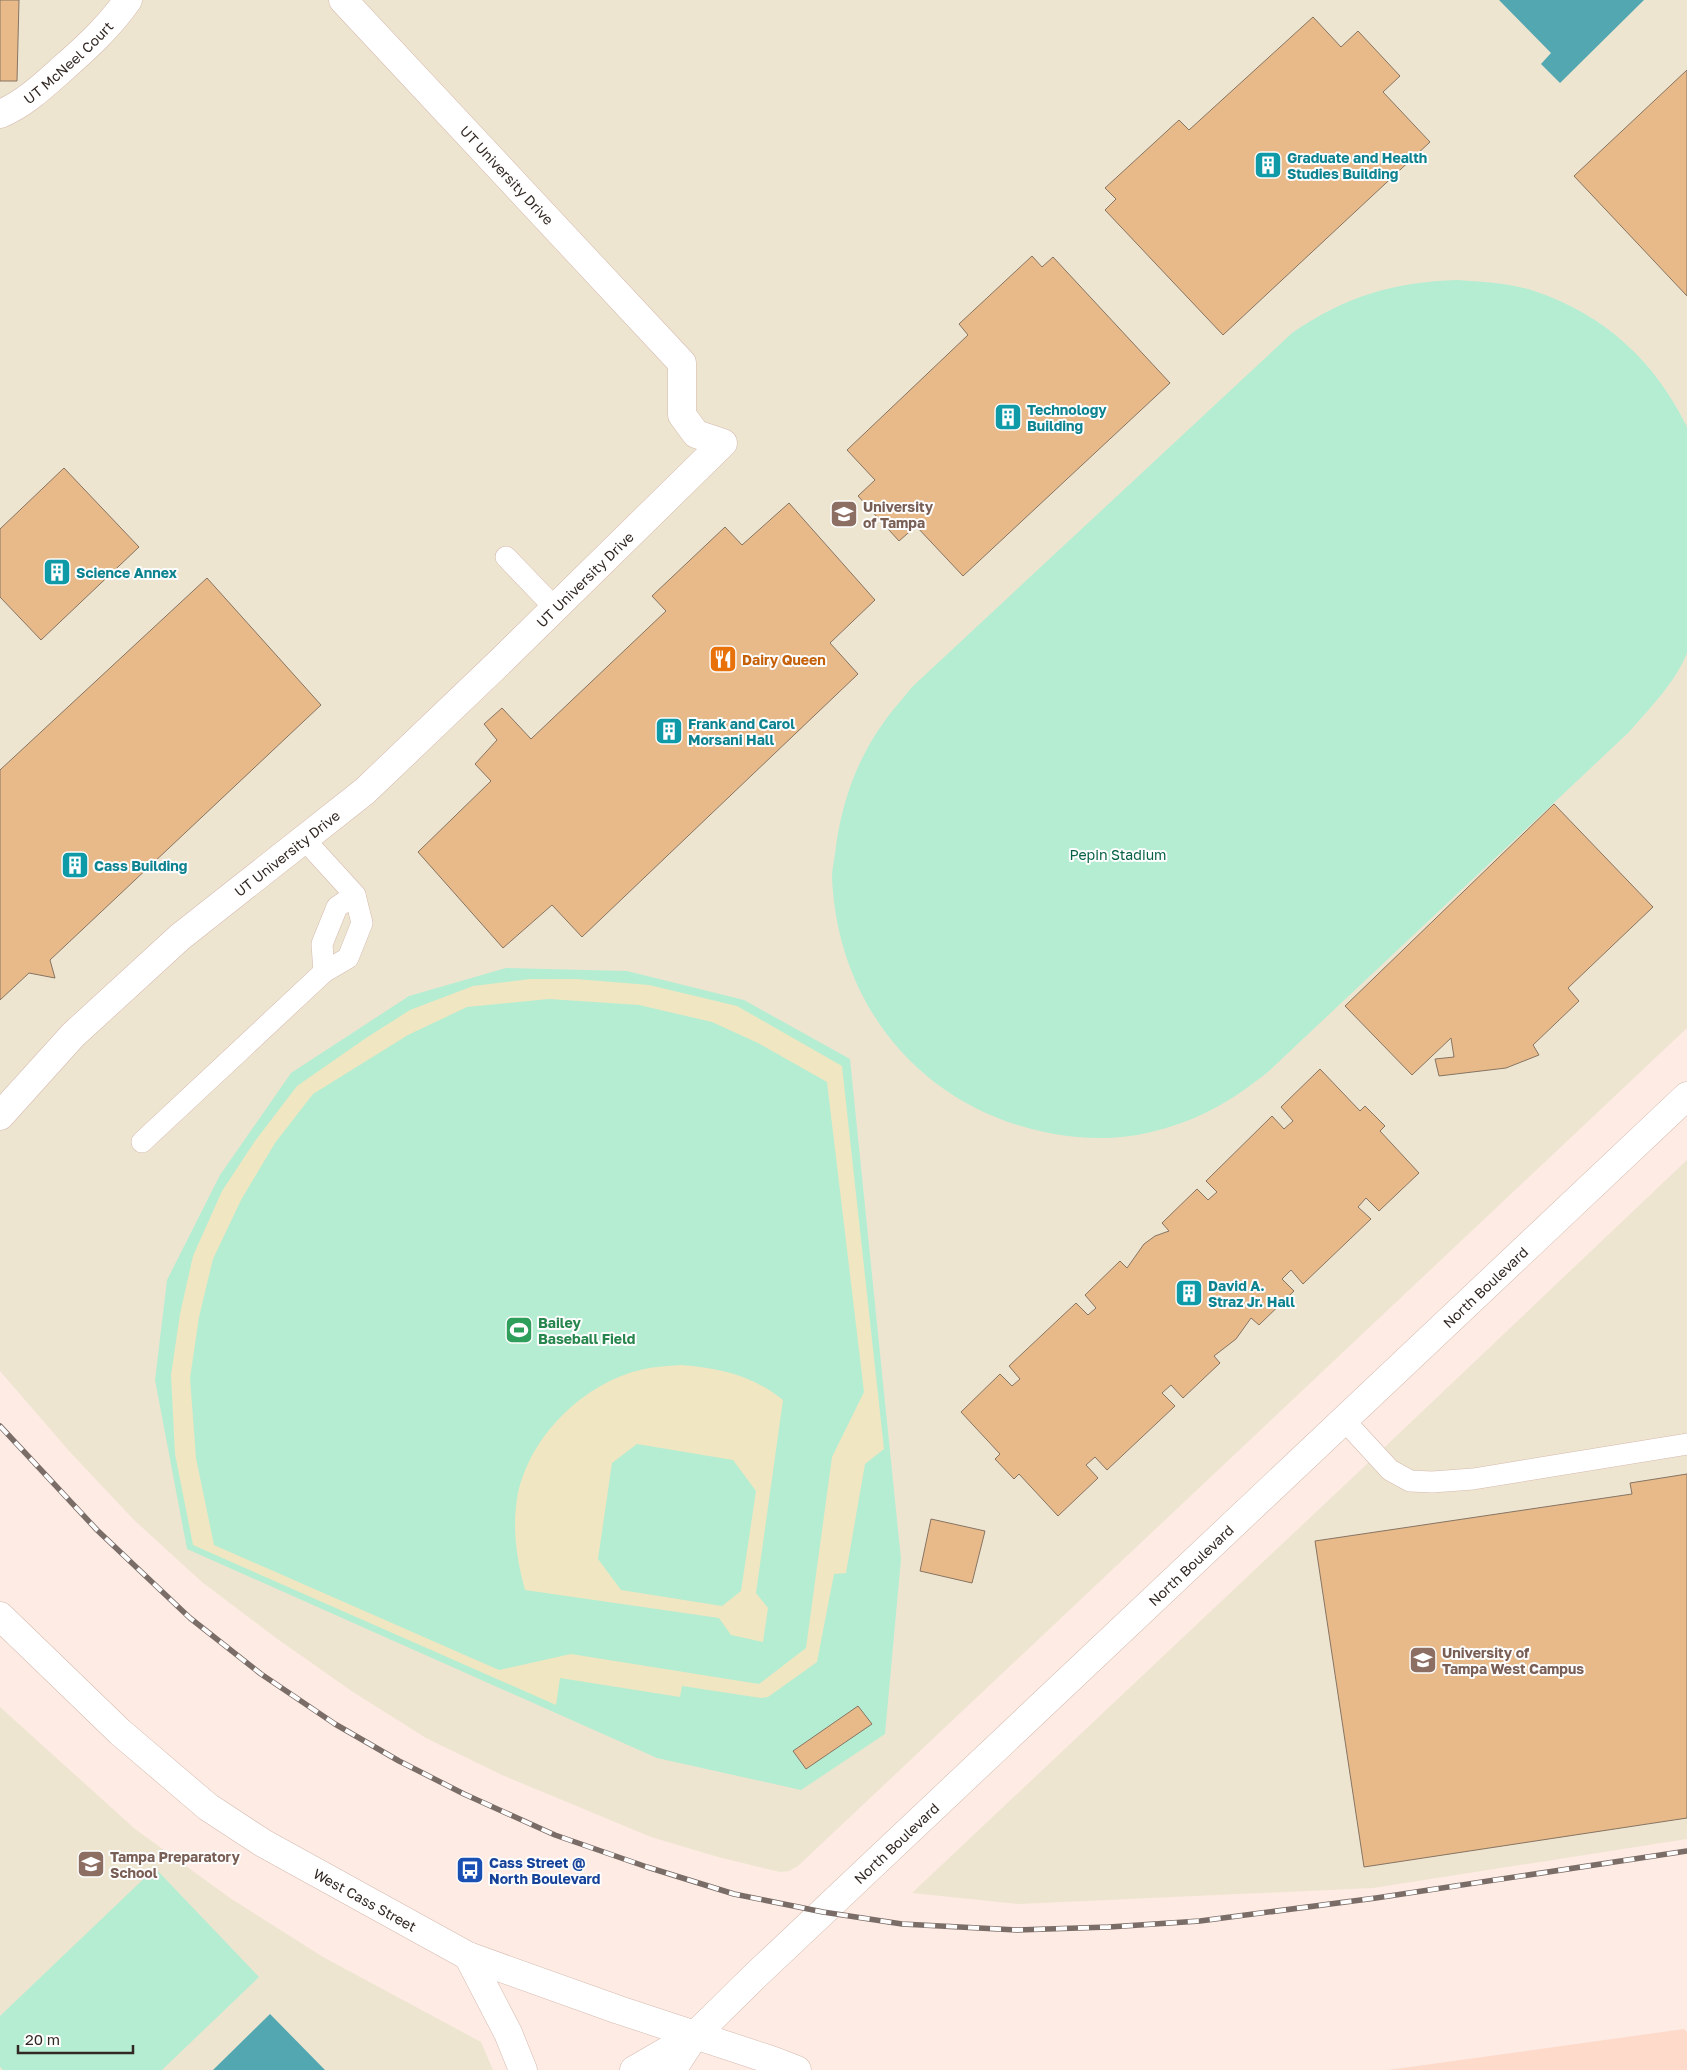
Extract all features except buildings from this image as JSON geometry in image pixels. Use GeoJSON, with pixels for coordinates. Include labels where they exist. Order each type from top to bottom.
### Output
{"type":"FeatureCollection","features":[{"type":"Feature","properties":{"kind":"street","name":"UT McNeel Court"},"geometry":{"type":"LineString","coordinates":[[0,114],[29,98],[47,82],[98,36],[128,0]]}},
{"type":"Feature","properties":{"kind":"street","name":"UT University Drive"},"geometry":{"type":"LineString","coordinates":[[0,1116],[73,1035],[180,937],[365,791],[723,443],[696,434],[682,415],[682,363],[343,0]]}},
{"type":"Feature","properties":{"kind":"street","name":"North Boulevard"},"geometry":{"type":"LineString","coordinates":[[672,2070],[695,2035],[1687,1096]]}},
{"type":"Feature","properties":{"kind":"street","name":"West Cass Street"},"geometry":{"type":"LineString","coordinates":[[0,1616],[120,1732],[208,1807],[263,1843],[468,1956],[619,2010],[797,2070]]}},
{"type":"Feature","properties":{"kind":"street"},"geometry":{"type":"LineString","coordinates":[[468,1956],[508,2033],[523,2070]]}},
{"type":"Feature","properties":{"kind":"street","name":"North Boulevard"},"geometry":{"type":"LineString","coordinates":[[634,2070],[695,2035]]}},
{"type":"Feature","properties":{"kind":"lane"},"geometry":{"type":"LineString","coordinates":[[506,557],[554,608]]}},
{"type":"Feature","properties":{"kind":"lane"},"geometry":{"type":"LineString","coordinates":[[142,1142],[324,972],[348,958],[362,923],[354,896],[304,839]]}},
{"type":"Feature","properties":{"kind":"lane"},"geometry":{"type":"LineString","coordinates":[[324,972],[322,944],[337,907],[354,896]]}},
{"type":"Feature","properties":{"kind":"lane"},"geometry":{"type":"LineString","coordinates":[[1344,1420],[1390,1470],[1410,1481],[1432,1482],[1473,1479],[1687,1444]]}},
{"type":"Feature","properties":{"kind":"shaded area","name":"University of Tampa"},"geometry":{"type":"Polygon","coordinates":[[[0,0],[1687,0],[1687,1028],[798,1866],[789,1871],[780,1872],[718,1857],[651,1837],[502,1775],[426,1738],[353,1692],[276,1638],[202,1582],[134,1520],[70,1452],[0,1371],[0,0]]]}},
{"type":"Feature","properties":{"kind":"shaded area","name":"University of Tampa West Campus"},"geometry":{"type":"Polygon","coordinates":[[[1687,1160],[1687,1839],[1373,1888],[1019,1904],[912,1893],[1350,1480],[1687,1160]]]}},
{"type":"Feature","properties":{"kind":"shaded area","name":"Tampa Preparatory School"},"geometry":{"type":"Polygon","coordinates":[[[0,1707],[135,1829],[230,1898],[323,1957],[481,2042],[493,2070],[0,2070],[0,1707]]]}},
{"type":"Feature","properties":{"kind":"shaded area"},"geometry":{"type":"Polygon","coordinates":[[[1684,2029],[1687,2032],[1687,2070],[1388,2070],[1684,2029]]]}},
{"type":"Feature","properties":{"kind":"green space","name":"Pepin Stadium"},"geometry":{"type":"Polygon","coordinates":[[[1458,280],[1497,283],[1525,288],[1559,301],[1583,313],[1625,343],[1643,361],[1674,403],[1687,427],[1687,653],[1676,675],[1629,732],[1269,1071],[1227,1101],[1197,1117],[1165,1128],[1124,1137],[1100,1138],[1054,1134],[1008,1122],[966,1103],[929,1077],[897,1046],[871,1011],[851,970],[838,926],[832,878],[842,813],[852,781],[874,736],[912,687],[1292,333],[1332,309],[1371,293],[1412,284],[1458,280]]]}},
{"type":"Feature","properties":{"kind":"green space","name":"Bailey Baseball Field"},"geometry":{"type":"Polygon","coordinates":[[[506,968],[627,971],[744,1000],[850,1059],[901,1559],[885,1734],[801,1790],[657,1758],[187,1549],[155,1380],[167,1280],[220,1175],[291,1073],[409,996],[506,968]]]}},
{"type":"Feature","properties":{"kind":"green space"},"geometry":{"type":"Polygon","coordinates":[[[155,1868],[259,1977],[162,2070],[3,2070],[0,2067],[0,2016],[155,1868]]]}},
{"type":"Feature","properties":{"kind":"sand"},"geometry":{"type":"Polygon","coordinates":[[[530,979],[576,979],[649,985],[737,1006],[842,1066],[884,1449],[865,1464],[846,1573],[834,1574],[817,1662],[768,1697],[761,1698],[682,1686],[680,1697],[560,1678],[556,1705],[193,1545],[175,1454],[171,1375],[180,1314],[193,1256],[222,1191],[255,1141],[297,1086],[410,1010],[473,986],[530,979]],[[549,999],[467,1007],[408,1035],[313,1094],[275,1143],[241,1200],[213,1259],[199,1317],[190,1378],[196,1458],[214,1545],[499,1670],[571,1654],[759,1684],[806,1648],[832,1457],[864,1392],[827,1082],[758,1043],[712,1022],[639,1005],[549,999]]]}},
{"type":"Feature","properties":{"kind":"sand"},"geometry":{"type":"Polygon","coordinates":[[[681,1365],[709,1368],[735,1374],[759,1384],[783,1400],[756,1593],[768,1608],[763,1642],[731,1635],[719,1618],[525,1590],[516,1545],[517,1499],[523,1477],[532,1456],[544,1437],[576,1403],[595,1389],[636,1371],[681,1365]],[[637,1444],[612,1463],[598,1559],[621,1590],[722,1606],[741,1591],[756,1491],[733,1460],[637,1444]]]}},
{"type":"Feature","properties":{"kind":"water"},"geometry":{"type":"Polygon","coordinates":[[[1499,0],[1644,0],[1560,83],[1541,64],[1551,53],[1499,0]]]}},
{"type":"Feature","properties":{"kind":"water"},"geometry":{"type":"Polygon","coordinates":[[[270,2014],[325,2070],[213,2070],[270,2014]]]}},
{"type":"Feature","properties":{"kind":"railway"},"geometry":{"type":"LineString","coordinates":[[0,1426],[97,1530],[190,1618],[261,1674],[335,1724],[399,1761],[464,1794],[555,1835],[647,1867],[734,1894],[823,1912],[902,1924],[1017,1930],[1109,1927],[1200,1921],[1376,1898],[1687,1851]]}},
{"type":"Feature","properties":{"kind":"place","name":"Graduate and Health Studies Building"},"geometry":{"type":"Point","coordinates":[1268,165]}},
{"type":"Feature","properties":{"kind":"place","name":"Technology Building"},"geometry":{"type":"Point","coordinates":[1008,417]}},
{"type":"Feature","properties":{"kind":"place","name":"University of Tampa"},"geometry":{"type":"Point","coordinates":[844,514]}},
{"type":"Feature","properties":{"kind":"place","name":"Science Annex"},"geometry":{"type":"Point","coordinates":[57,572]}},
{"type":"Feature","properties":{"kind":"place","name":"Dairy Queen"},"geometry":{"type":"Point","coordinates":[723,659]}},
{"type":"Feature","properties":{"kind":"place","name":"Frank and Carol Morsani Hall"},"geometry":{"type":"Point","coordinates":[669,731]}},
{"type":"Feature","properties":{"kind":"place","name":"Cass Building"},"geometry":{"type":"Point","coordinates":[75,865]}},
{"type":"Feature","properties":{"kind":"place","name":"David A. Straz Jr. Hall"},"geometry":{"type":"Point","coordinates":[1189,1293]}},
{"type":"Feature","properties":{"kind":"place","name":"Bailey Baseball Field"},"geometry":{"type":"Point","coordinates":[519,1330]}},
{"type":"Feature","properties":{"kind":"place","name":"University of Tampa West Campus"},"geometry":{"type":"Point","coordinates":[1423,1660]}},
{"type":"Feature","properties":{"kind":"place","name":"Tampa Preparatory School"},"geometry":{"type":"Point","coordinates":[91,1864]}},
{"type":"Feature","properties":{"kind":"place","name":"Cass Street @ North Boulevard"},"geometry":{"type":"Point","coordinates":[470,1870]}}]}
